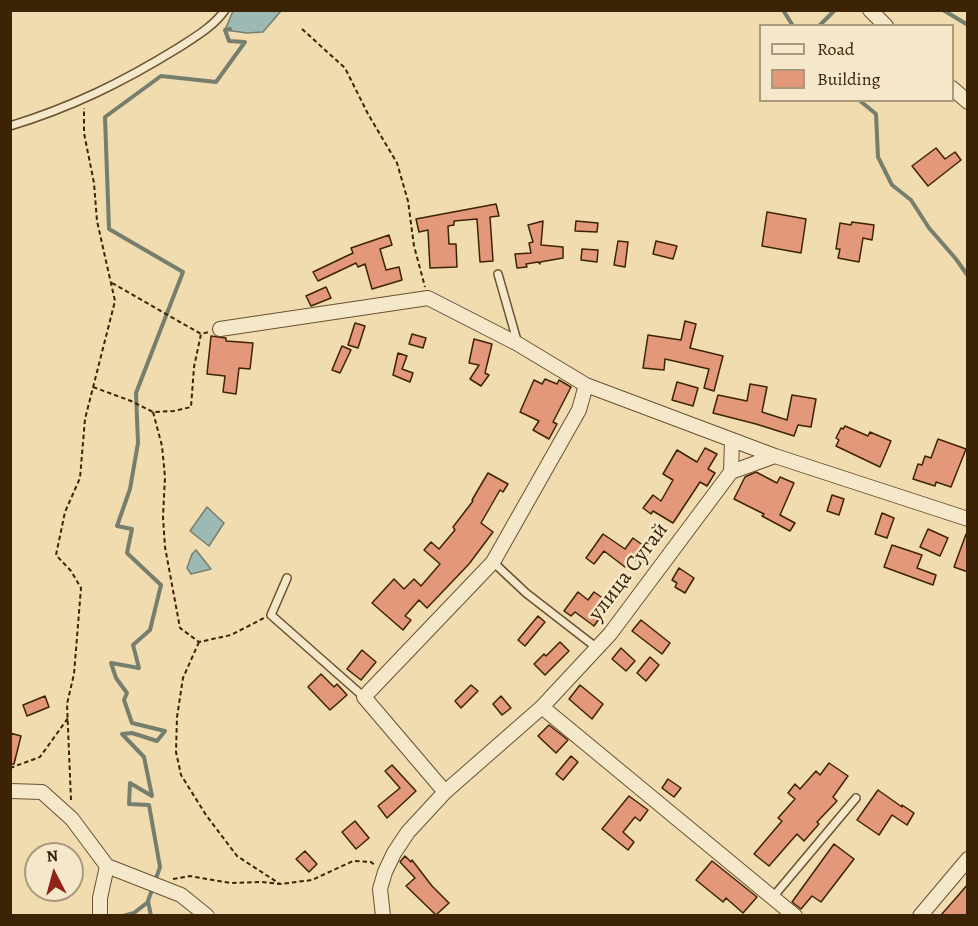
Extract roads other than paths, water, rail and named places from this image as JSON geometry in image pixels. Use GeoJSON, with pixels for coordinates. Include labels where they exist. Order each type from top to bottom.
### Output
{"type":"FeatureCollection","features":[{"type":"Feature","properties":{"kind":"street"},"geometry":{"type":"LineString","coordinates":[[870,10],[884,24]]}},
{"type":"Feature","properties":{"kind":"street"},"geometry":{"type":"LineString","coordinates":[[954,90],[968,102]]}},
{"type":"Feature","properties":{"kind":"street"},"geometry":{"type":"LineString","coordinates":[[220,329],[428,298],[518,344],[586,385],[775,456],[968,519]]}},
{"type":"Feature","properties":{"kind":"street"},"geometry":{"type":"LineString","coordinates":[[445,792],[364,697],[493,562],[579,410],[586,385]]}},
{"type":"Feature","properties":{"kind":"street"},"geometry":{"type":"LineString","coordinates":[[732,440],[731,472],[775,456]]}},
{"type":"Feature","properties":{"kind":"street","name":"улица Сугай"},"geometry":{"type":"LineString","coordinates":[[382,915],[380,889],[384,872],[408,832],[445,792],[542,707],[610,634],[731,472]]}},
{"type":"Feature","properties":{"kind":"street"},"geometry":{"type":"LineString","coordinates":[[542,707],[795,915]]}},
{"type":"Feature","properties":{"kind":"street"},"geometry":{"type":"LineString","coordinates":[[10,791],[42,792],[72,819],[107,866],[181,895],[207,915]]}},
{"type":"Feature","properties":{"kind":"street"},"geometry":{"type":"LineString","coordinates":[[920,915],[968,859]]}},
{"type":"Feature","properties":{"kind":"street"},"geometry":{"type":"LineString","coordinates":[[100,915],[100,898],[107,866]]}},
{"type":"Feature","properties":{"kind":"lane"},"geometry":{"type":"LineString","coordinates":[[10,126],[56,112],[135,75],[208,28],[225,10]]}},
{"type":"Feature","properties":{"kind":"lane"},"geometry":{"type":"LineString","coordinates":[[498,274],[518,344]]}},
{"type":"Feature","properties":{"kind":"lane"},"geometry":{"type":"LineString","coordinates":[[493,562],[526,593],[597,648]]}},
{"type":"Feature","properties":{"kind":"lane"},"geometry":{"type":"LineString","coordinates":[[287,578],[271,615],[364,697]]}},
{"type":"Feature","properties":{"kind":"lane"},"geometry":{"type":"LineString","coordinates":[[773,897],[856,798]]}},
{"type":"Feature","properties":{"kind":"water"},"geometry":{"type":"Polygon","coordinates":[[[233,10],[281,11],[263,32],[247,33],[225,30],[233,10]]]}},
{"type":"Feature","properties":{"kind":"water"},"geometry":{"type":"Polygon","coordinates":[[[207,507],[224,523],[209,546],[190,531],[207,507]]]}},
{"type":"Feature","properties":{"kind":"water"},"geometry":{"type":"Polygon","coordinates":[[[196,550],[211,569],[191,574],[187,568],[196,550]]]}},
{"type":"Feature","properties":{"kind":"waterway"},"geometry":{"type":"LineString","coordinates":[[783,10],[792,24]]}},
{"type":"Feature","properties":{"kind":"waterway"},"geometry":{"type":"LineString","coordinates":[[821,24],[835,10]]}},
{"type":"Feature","properties":{"kind":"waterway"},"geometry":{"type":"LineString","coordinates":[[943,10],[968,25]]}},
{"type":"Feature","properties":{"kind":"waterway"},"geometry":{"type":"LineString","coordinates":[[151,916],[148,901],[160,867],[149,805],[129,804],[130,783],[152,796],[144,757],[122,734],[132,733],[157,741],[165,731],[132,723],[124,700],[127,693],[116,678],[111,663],[139,668],[133,645],[150,630],[161,585],[127,553],[132,529],[117,526],[130,489],[138,443],[136,393],[183,272],[109,229],[105,117],[161,76],[216,82],[245,42],[229,41],[225,30],[230,29]]}},
{"type":"Feature","properties":{"kind":"waterway"},"geometry":{"type":"LineString","coordinates":[[861,102],[876,114],[878,157],[892,185],[911,200],[929,228],[968,276]]}},
{"type":"Feature","properties":{"kind":"waterway"},"geometry":{"type":"LineString","coordinates":[[123,916],[134,913],[148,902]]}}]}
